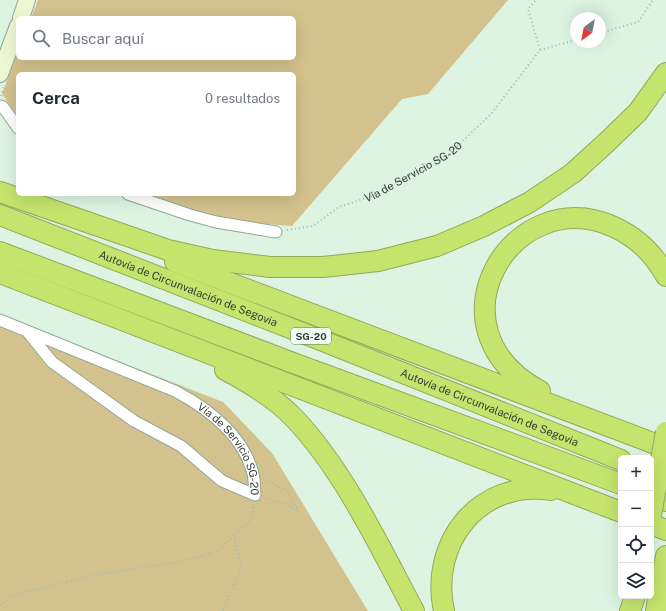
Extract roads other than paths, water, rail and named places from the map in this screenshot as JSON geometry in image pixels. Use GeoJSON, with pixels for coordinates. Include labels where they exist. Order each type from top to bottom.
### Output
{"type":"FeatureCollection","features":[{"type":"Feature","properties":{"kind":"highway"},"geometry":{"type":"LineString","coordinates":[[0,192],[168,250],[213,260],[277,267],[323,267],[378,261],[437,246],[484,226],[530,202],[573,173],[638,112],[666,73]]}},
{"type":"Feature","properties":{"kind":"highway"},"geometry":{"type":"LineString","coordinates":[[0,192],[189,267],[666,448]]}},
{"type":"Feature","properties":{"kind":"highway","name":"Autovía de Circunvalación de Segovia"},"geometry":{"type":"LineString","coordinates":[[0,215],[313,337],[618,459]]}},
{"type":"Feature","properties":{"kind":"highway"},"geometry":{"type":"LineString","coordinates":[[601,424],[529,385],[504,365],[490,339],[486,327],[484,304],[491,276],[498,262],[517,240],[539,227],[571,219],[595,221],[622,231],[646,249],[666,276]]}},
{"type":"Feature","properties":{"kind":"highway","name":"Autovía de Circunvalación de Segovia"},"geometry":{"type":"LineString","coordinates":[[0,252],[296,364],[618,483]]}},
{"type":"Feature","properties":{"kind":"highway"},"geometry":{"type":"LineString","coordinates":[[0,273],[618,511]]}},
{"type":"Feature","properties":{"kind":"highway"},"geometry":{"type":"LineString","coordinates":[[115,316],[233,374],[257,388],[293,417],[326,458],[355,504],[414,611]]}},
{"type":"Feature","properties":{"kind":"highway"},"geometry":{"type":"LineString","coordinates":[[654,498],[666,432]]}},
{"type":"Feature","properties":{"kind":"highway"},"geometry":{"type":"LineString","coordinates":[[654,472],[666,477]]}},
{"type":"Feature","properties":{"kind":"highway"},"geometry":{"type":"LineString","coordinates":[[444,611],[441,586],[442,568],[447,552],[456,531],[468,516],[484,503],[503,494],[526,489],[537,489],[557,491],[602,505]]}},
{"type":"Feature","properties":{"kind":"highway"},"geometry":{"type":"LineString","coordinates":[[654,496],[666,501]]}},
{"type":"Feature","properties":{"kind":"highway"},"geometry":{"type":"LineString","coordinates":[[654,525],[666,530]]}},
{"type":"Feature","properties":{"kind":"highway"},"geometry":{"type":"LineString","coordinates":[[656,611],[665,560]]}},
{"type":"Feature","properties":{"kind":"highway"},"geometry":{"type":"LineString","coordinates":[[393,572],[418,611]]}},
{"type":"Feature","properties":{"kind":"highway"},"geometry":{"type":"LineString","coordinates":[[631,611],[634,599]]}},
{"type":"Feature","properties":{"kind":"main road"},"geometry":{"type":"LineString","coordinates":[[22,16],[27,0]]}},
{"type":"Feature","properties":{"kind":"main road"},"geometry":{"type":"LineString","coordinates":[[2,79],[16,33]]}},
{"type":"Feature","properties":{"kind":"street"},"geometry":{"type":"LineString","coordinates":[[0,106],[3,107],[16,125]]}},
{"type":"Feature","properties":{"kind":"street"},"geometry":{"type":"LineString","coordinates":[[134,196],[190,216],[276,232]]}},
{"type":"Feature","properties":{"kind":"street","name":"Vía de Servicio SG-20"},"geometry":{"type":"LineString","coordinates":[[0,320],[175,391],[198,403],[217,418],[235,439],[247,458],[253,474],[255,495],[222,481],[181,446],[134,421],[52,362],[27,331]]}}]}
